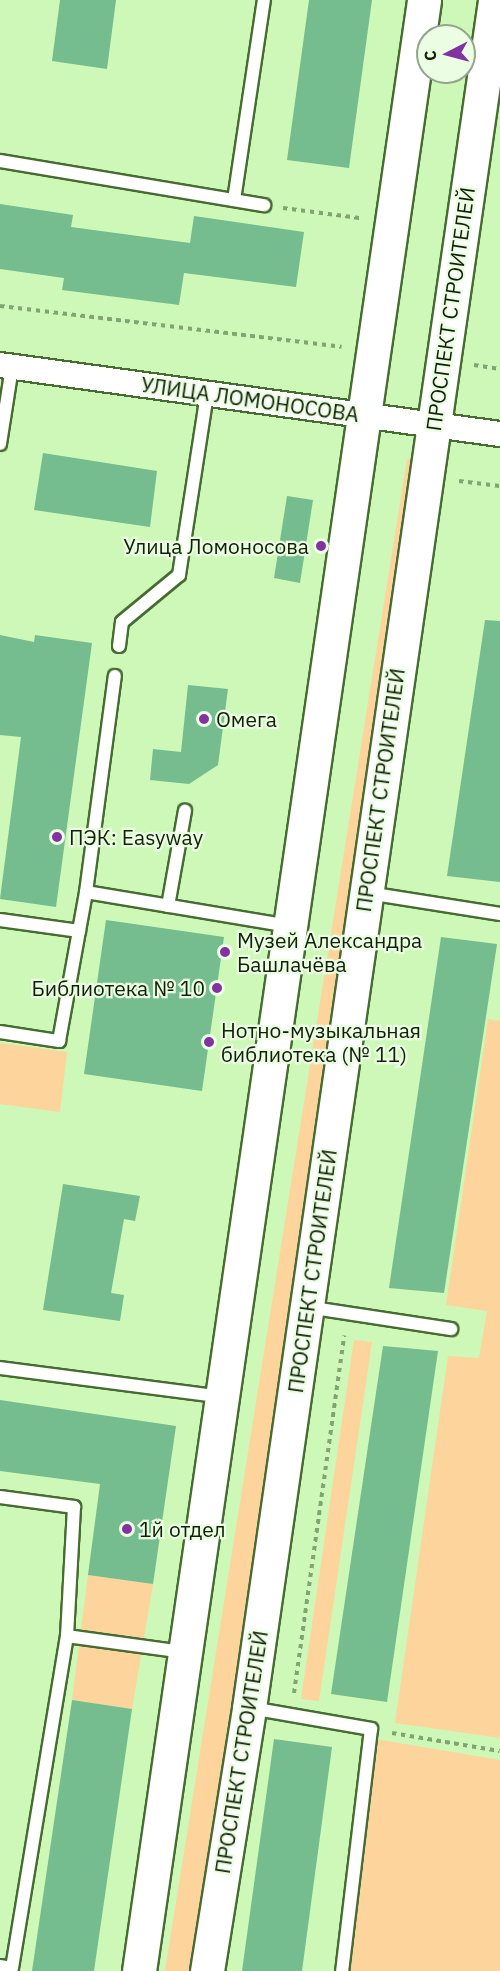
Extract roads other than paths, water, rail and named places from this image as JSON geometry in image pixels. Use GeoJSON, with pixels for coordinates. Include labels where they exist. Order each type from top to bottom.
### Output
{"type":"FeatureCollection","features":[{"type":"Feature","properties":{"kind":"main road"},"geometry":{"type":"LineString","coordinates":[[139,1971],[424,0]]}},
{"type":"Feature","properties":{"kind":"main road","name":"ПРОСПЕКТ СТРОИТЕЛЕЙ"},"geometry":{"type":"LineString","coordinates":[[207,1971],[249,1708],[495,0]]}},
{"type":"Feature","properties":{"kind":"street","name":"УЛИЦА ЛОМОНОСОВА"},"geometry":{"type":"LineString","coordinates":[[6,366],[500,434]]}},
{"type":"Feature","properties":{"kind":"lane"},"geometry":{"type":"LineString","coordinates":[[234,200],[264,0]]}},
{"type":"Feature","properties":{"kind":"lane"},"geometry":{"type":"LineString","coordinates":[[0,161],[264,205]]}},
{"type":"Feature","properties":{"kind":"lane"},"geometry":{"type":"LineString","coordinates":[[0,444],[6,366]]}},
{"type":"Feature","properties":{"kind":"lane"},"geometry":{"type":"LineString","coordinates":[[119,646],[122,621],[178,575],[207,394]]}},
{"type":"Feature","properties":{"kind":"lane"},"geometry":{"type":"LineString","coordinates":[[0,1032],[60,1041],[86,892],[115,676]]}},
{"type":"Feature","properties":{"kind":"lane"},"geometry":{"type":"LineString","coordinates":[[168,906],[185,811]]}},
{"type":"Feature","properties":{"kind":"lane"},"geometry":{"type":"LineString","coordinates":[[86,892],[290,926]]}},
{"type":"Feature","properties":{"kind":"lane"},"geometry":{"type":"LineString","coordinates":[[366,892],[500,914]]}},
{"type":"Feature","properties":{"kind":"lane"},"geometry":{"type":"LineString","coordinates":[[0,920],[79,931]]}},
{"type":"Feature","properties":{"kind":"lane"},"geometry":{"type":"LineString","coordinates":[[307,1307],[451,1329]]}},
{"type":"Feature","properties":{"kind":"lane"},"geometry":{"type":"LineString","coordinates":[[0,1368],[222,1397]]}},
{"type":"Feature","properties":{"kind":"lane"},"geometry":{"type":"LineString","coordinates":[[0,1497],[74,1507],[67,1636],[12,1968],[0,1966]]}},
{"type":"Feature","properties":{"kind":"lane"},"geometry":{"type":"LineString","coordinates":[[67,1636],[186,1652]]}},
{"type":"Feature","properties":{"kind":"lane"},"geometry":{"type":"LineString","coordinates":[[249,1708],[371,1729],[342,1971]]}},
{"type":"Feature","properties":{"kind":"place","name":"Улица Ломоносова"},"geometry":{"type":"Point","coordinates":[321,546]}},
{"type":"Feature","properties":{"kind":"place","name":"Омега"},"geometry":{"type":"Point","coordinates":[204,719]}},
{"type":"Feature","properties":{"kind":"place","name":"ПЭК: Easyway"},"geometry":{"type":"Point","coordinates":[57,837]}},
{"type":"Feature","properties":{"kind":"place","name":"Музей Александра Башлачёва"},"geometry":{"type":"Point","coordinates":[225,952]}},
{"type":"Feature","properties":{"kind":"place","name":"Библиотека № 10"},"geometry":{"type":"Point","coordinates":[217,988]}},
{"type":"Feature","properties":{"kind":"place","name":"Нотно-музыкальная библиотека (№ 11)"},"geometry":{"type":"Point","coordinates":[209,1042]}},
{"type":"Feature","properties":{"kind":"place","name":"1й отдел"},"geometry":{"type":"Point","coordinates":[127,1529]}}]}
